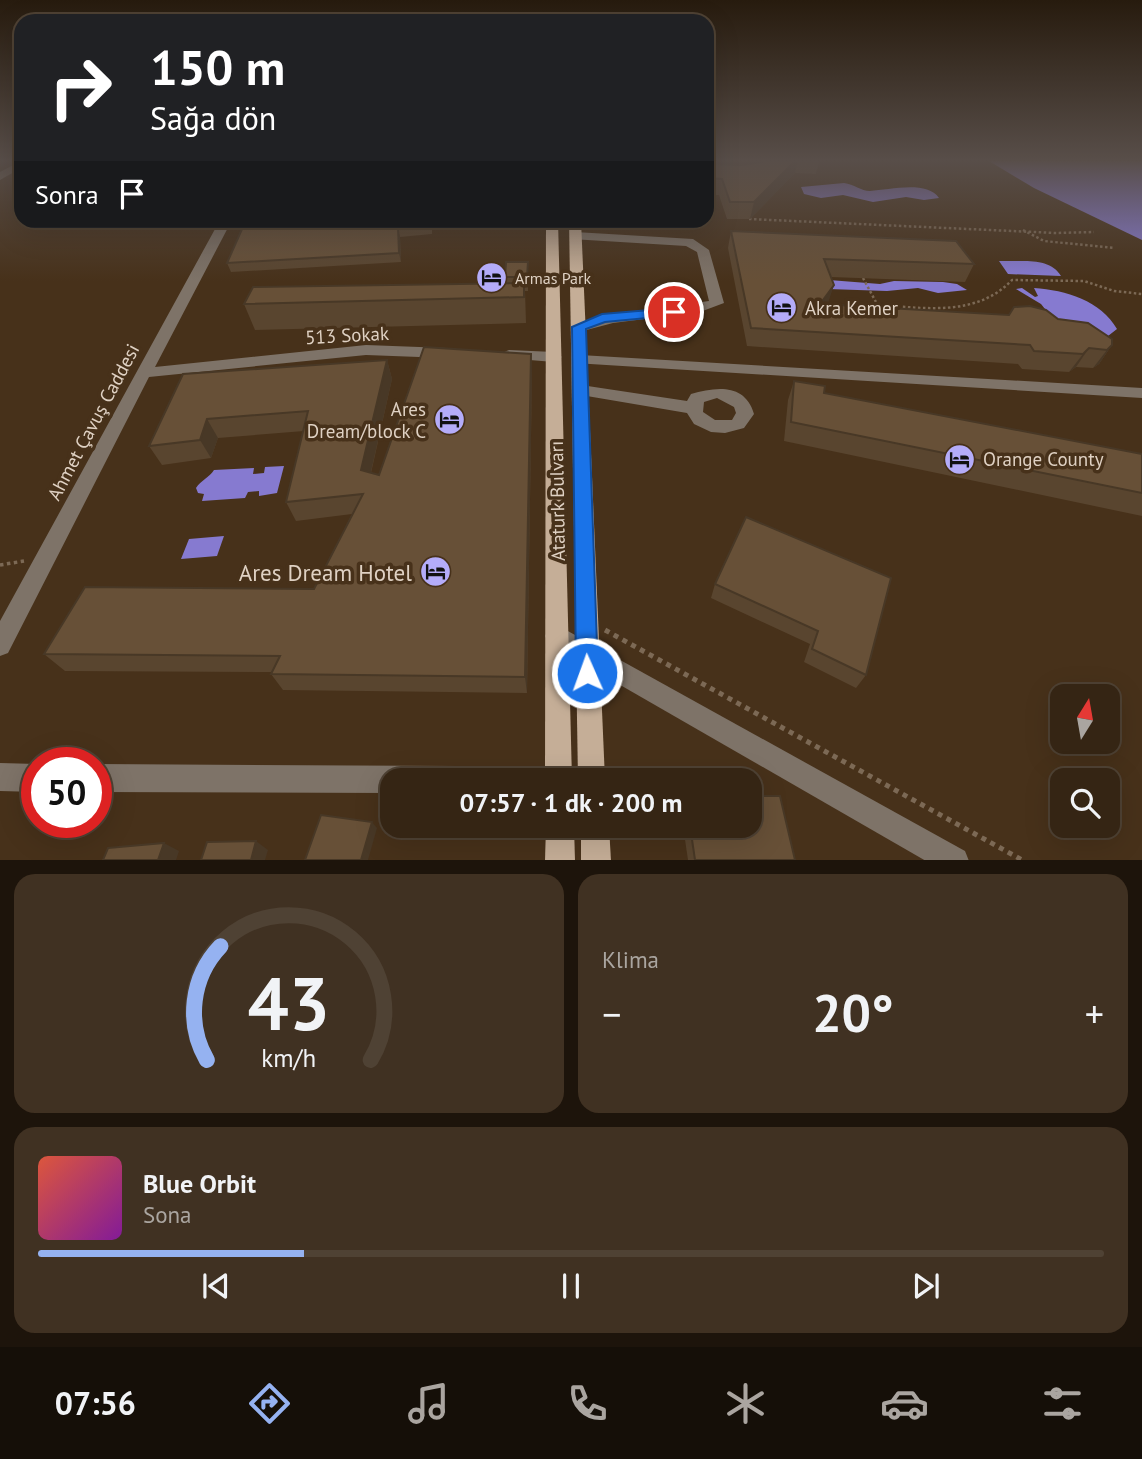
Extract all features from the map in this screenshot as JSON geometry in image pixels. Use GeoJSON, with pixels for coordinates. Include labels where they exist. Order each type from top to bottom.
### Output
{"type":"FeatureCollection","features":[{"type":"Feature","properties":{"kind":"main road","name":"Ataturk Bulvarı"},"geometry":{"type":"LineString","coordinates":[[552,228],[559,768]]}},
{"type":"Feature","properties":{"kind":"main road","name":"Ataturk Bulvarı"},"geometry":{"type":"LineString","coordinates":[[575,228],[592,768]]}},
{"type":"Feature","properties":{"kind":"main road"},"geometry":{"type":"LineString","coordinates":[[560,838],[560,860]]}},
{"type":"Feature","properties":{"kind":"main road"},"geometry":{"type":"LineString","coordinates":[[595,838],[596,860]]}},
{"type":"Feature","properties":{"kind":"street","name":"Ahmet Çavuş Caddesi"},"geometry":{"type":"LineString","coordinates":[[0,645],[222,228]]}},
{"type":"Feature","properties":{"kind":"street"},"geometry":{"type":"LineString","coordinates":[[575,228],[689,242],[703,250],[717,303],[693,311],[602,318],[579,327]]}},
{"type":"Feature","properties":{"kind":"street","name":"513 Sokak"},"geometry":{"type":"LineString","coordinates":[[143,373],[366,350],[460,354]]}},
{"type":"Feature","properties":{"kind":"street"},"geometry":{"type":"LineString","coordinates":[[487,354],[554,357]]}},
{"type":"Feature","properties":{"kind":"street"},"geometry":{"type":"LineString","coordinates":[[580,360],[1142,393]]}},
{"type":"Feature","properties":{"kind":"street"},"geometry":{"type":"LineString","coordinates":[[581,390],[692,408]]}},
{"type":"Feature","properties":{"kind":"street"},"geometry":{"type":"LineString","coordinates":[[557,636],[955,860]]}},
{"type":"Feature","properties":{"kind":"street"},"geometry":{"type":"LineString","coordinates":[[0,778],[21,778]]}},
{"type":"Feature","properties":{"kind":"street"},"geometry":{"type":"LineString","coordinates":[[112,778],[380,780]]}},
{"type":"Feature","properties":{"kind":"path"},"geometry":{"type":"LineString","coordinates":[[749,219],[1021,229],[1056,233],[1094,232]]}},
{"type":"Feature","properties":{"kind":"path"},"geometry":{"type":"LineString","coordinates":[[1021,229],[1044,241],[1114,248]]}},
{"type":"Feature","properties":{"kind":"path"},"geometry":{"type":"LineString","coordinates":[[863,278],[878,306],[958,309],[1006,290],[1012,280],[1084,281],[1114,292],[1142,294]]}},
{"type":"Feature","properties":{"kind":"path"},"geometry":{"type":"LineString","coordinates":[[600,627],[1024,860]]}},
{"type":"Feature","properties":{"kind":"shaded area"},"geometry":{"type":"Polygon","coordinates":[[[1061,201],[1142,201],[1142,240],[1061,201]]]}},
{"type":"Feature","properties":{"kind":"shaded area"},"geometry":{"type":"Polygon","coordinates":[[[999,261],[1042,263],[1049,265],[1061,276],[1008,274],[999,261]]]}},
{"type":"Feature","properties":{"kind":"shaded area"},"geometry":{"type":"Polygon","coordinates":[[[829,280],[880,284],[894,281],[943,282],[957,284],[967,290],[938,293],[918,288],[887,291],[828,289],[829,280]]]}},
{"type":"Feature","properties":{"kind":"shaded area"},"geometry":{"type":"Polygon","coordinates":[[[1022,288],[1035,297],[1038,296],[1034,288],[1058,291],[1082,299],[1102,311],[1117,329],[1108,336],[1038,315],[1045,309],[1016,289],[1022,288]]]}},
{"type":"Feature","properties":{"kind":"shaded area"},"geometry":{"type":"Polygon","coordinates":[[[284,466],[277,493],[259,496],[259,491],[248,492],[245,498],[202,501],[204,494],[198,493],[196,488],[214,470],[254,468],[253,474],[264,473],[265,467],[284,466]]]}},
{"type":"Feature","properties":{"kind":"shaded area"},"geometry":{"type":"Polygon","coordinates":[[[224,536],[217,556],[181,559],[189,539],[224,536]]]}},
{"type":"Feature","properties":{"kind":"building"},"geometry":{"type":"Polygon","coordinates":[[[242,228],[398,228],[399,253],[227,263],[242,228]]]}},
{"type":"Feature","properties":{"kind":"building"},"geometry":{"type":"Polygon","coordinates":[[[731,231],[956,241],[974,264],[824,259],[834,285],[820,304],[1009,315],[1014,307],[1030,306],[1046,310],[1058,319],[1088,323],[1112,339],[1112,345],[1107,350],[1089,348],[1083,354],[1034,351],[1030,345],[751,328],[731,231]]]}},
{"type":"Feature","properties":{"kind":"building"},"geometry":{"type":"Polygon","coordinates":[[[506,262],[528,262],[527,277],[505,277],[506,262]]]}},
{"type":"Feature","properties":{"kind":"building"},"geometry":{"type":"Polygon","coordinates":[[[524,283],[524,297],[244,304],[253,287],[524,283]]]}},
{"type":"Feature","properties":{"kind":"building"},"geometry":{"type":"Polygon","coordinates":[[[424,347],[531,354],[525,677],[271,674],[280,656],[44,654],[85,587],[314,589],[363,494],[286,502],[308,411],[207,419],[200,440],[149,446],[183,374],[387,360],[361,470],[379,475],[424,347]]]}},
{"type":"Feature","properties":{"kind":"building"},"geometry":{"type":"Polygon","coordinates":[[[794,381],[825,386],[824,393],[1142,454],[1142,493],[791,422],[794,381]]]}},
{"type":"Feature","properties":{"kind":"building"},"geometry":{"type":"Polygon","coordinates":[[[746,517],[891,578],[866,675],[812,649],[818,631],[715,584],[746,517]]]}},
{"type":"Feature","properties":{"kind":"building"},"geometry":{"type":"Polygon","coordinates":[[[762,796],[780,796],[795,860],[695,860],[692,838],[762,838],[762,796]]]}},
{"type":"Feature","properties":{"kind":"building"},"geometry":{"type":"Polygon","coordinates":[[[321,815],[372,822],[361,860],[305,860],[321,815]]]}},
{"type":"Feature","properties":{"kind":"building"},"geometry":{"type":"Polygon","coordinates":[[[256,841],[251,860],[201,860],[207,842],[256,841]]]}},
{"type":"Feature","properties":{"kind":"building"},"geometry":{"type":"Polygon","coordinates":[[[164,843],[158,860],[103,860],[108,848],[164,843]]]}},
{"type":"Feature","properties":{"kind":"place","name":"Armas Park"},"geometry":{"type":"Point","coordinates":[492,278]}},
{"type":"Feature","properties":{"kind":"place","name":"Akra Kemer"},"geometry":{"type":"Point","coordinates":[782,308]}},
{"type":"Feature","properties":{"kind":"place","name":"Ares Dream/block C"},"geometry":{"type":"Point","coordinates":[449,420]}},
{"type":"Feature","properties":{"kind":"place","name":"Orange County"},"geometry":{"type":"Point","coordinates":[960,459]}},
{"type":"Feature","properties":{"kind":"place","name":"Ares Dream Hotel"},"geometry":{"type":"Point","coordinates":[435,572]}},
{"type":"Feature","properties":{"kind":"route"},"geometry":{"type":"LineString","coordinates":[[587,673],[579,327],[602,318],[674,312]]}}]}
